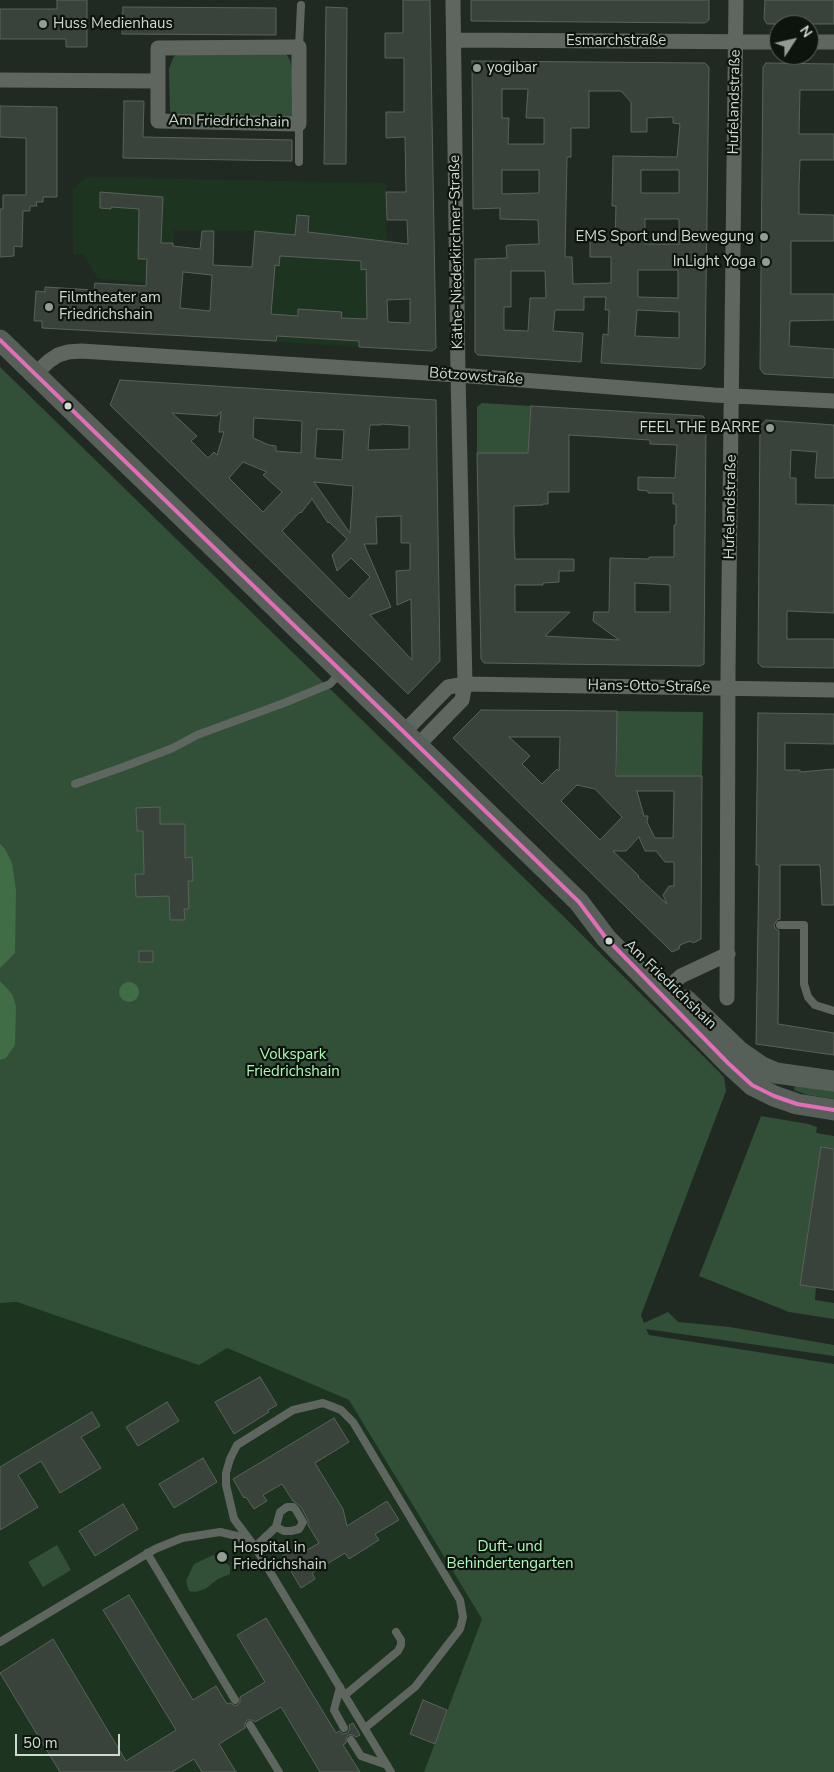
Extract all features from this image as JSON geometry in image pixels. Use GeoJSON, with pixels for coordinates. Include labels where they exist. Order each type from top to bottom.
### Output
{"type":"FeatureCollection","features":[{"type":"Feature","properties":{"kind":"street","name":"Käthe-Niederkirchner-Straße"},"geometry":{"type":"LineString","coordinates":[[410,739],[462,700],[465,684],[458,375],[453,0]]}},
{"type":"Feature","properties":{"kind":"street","name":"Hufelandstraße"},"geometry":{"type":"LineString","coordinates":[[727,998],[728,688],[736,0]]}},
{"type":"Feature","properties":{"kind":"street","name":"Esmarchstraße"},"geometry":{"type":"LineString","coordinates":[[454,40],[769,42]]}},
{"type":"Feature","properties":{"kind":"street"},"geometry":{"type":"LineString","coordinates":[[819,42],[834,42]]}},
{"type":"Feature","properties":{"kind":"street","name":"Am Friedrichshain"},"geometry":{"type":"LineString","coordinates":[[299,47],[299,124],[158,121],[158,48],[299,47]]}},
{"type":"Feature","properties":{"kind":"street"},"geometry":{"type":"LineString","coordinates":[[0,80],[158,81]]}},
{"type":"Feature","properties":{"kind":"street","name":"Am Friedrichshain"},"geometry":{"type":"LineString","coordinates":[[0,340],[579,902],[606,938],[728,1063],[757,1076]]}},
{"type":"Feature","properties":{"kind":"street","name":"Bötzowstraße"},"geometry":{"type":"LineString","coordinates":[[35,374],[49,361],[58,356],[68,352],[81,351],[458,375],[732,396],[834,401]]}},
{"type":"Feature","properties":{"kind":"street","name":"Hans-Otto-Straße"},"geometry":{"type":"LineString","coordinates":[[465,684],[834,690]]}},
{"type":"Feature","properties":{"kind":"street","name":"Am Friedrichshain"},"geometry":{"type":"LineString","coordinates":[[579,902],[600,916],[671,985],[739,1052],[757,1076]]}},
{"type":"Feature","properties":{"kind":"street"},"geometry":{"type":"LineString","coordinates":[[671,985],[681,976],[728,954]]}},
{"type":"Feature","properties":{"kind":"street"},"geometry":{"type":"LineString","coordinates":[[757,1076],[776,1073],[834,1081]]}},
{"type":"Feature","properties":{"kind":"street"},"geometry":{"type":"LineString","coordinates":[[757,1076],[774,1096],[797,1104],[834,1110]]}},
{"type":"Feature","properties":{"kind":"lane"},"geometry":{"type":"LineString","coordinates":[[299,47],[300,4]]}},
{"type":"Feature","properties":{"kind":"lane"},"geometry":{"type":"LineString","coordinates":[[299,124],[299,162]]}},
{"type":"Feature","properties":{"kind":"lane"},"geometry":{"type":"LineString","coordinates":[[75,784],[124,768],[173,748],[197,735],[330,684],[341,672]]}},
{"type":"Feature","properties":{"kind":"lane"},"geometry":{"type":"LineString","coordinates":[[780,925],[804,925],[804,984],[808,997],[815,1005],[834,1011]]}},
{"type":"Feature","properties":{"kind":"lane"},"geometry":{"type":"LineString","coordinates":[[365,1728],[415,1687],[460,1629],[463,1617],[460,1600],[353,1422],[341,1410],[322,1402],[293,1410],[237,1445],[226,1473],[226,1485],[234,1519],[255,1548],[389,1768]]}},
{"type":"Feature","properties":{"kind":"lane"},"geometry":{"type":"LineString","coordinates":[[255,1548],[276,1527]]}},
{"type":"Feature","properties":{"kind":"lane"},"geometry":{"type":"LineString","coordinates":[[0,1642],[147,1554],[182,1538],[220,1532],[237,1536],[255,1548]]}},
{"type":"Feature","properties":{"kind":"lane"},"geometry":{"type":"LineString","coordinates":[[147,1554],[235,1700]]}},
{"type":"Feature","properties":{"kind":"lane"},"geometry":{"type":"LineString","coordinates":[[345,1695],[398,1651],[401,1640],[396,1632]]}},
{"type":"Feature","properties":{"kind":"lane"},"geometry":{"type":"LineString","coordinates":[[340,1687],[334,1710],[344,1728]]}},
{"type":"Feature","properties":{"kind":"lane"},"geometry":{"type":"LineString","coordinates":[[250,1725],[279,1772]]}},
{"type":"Feature","properties":{"kind":"lane"},"geometry":{"type":"LineString","coordinates":[[352,1740],[361,1756],[389,1768]]}},
{"type":"Feature","properties":{"kind":"shaded area"},"geometry":{"type":"Polygon","coordinates":[[[86,177],[386,183],[388,349],[247,340],[254,231],[174,230],[171,284],[98,279],[83,254],[73,254],[73,189],[86,177]]]}},
{"type":"Feature","properties":{"kind":"shaded area"},"geometry":{"type":"Polygon","coordinates":[[[0,844],[5,849],[12,863],[16,890],[15,953],[0,968],[0,844]]]}},
{"type":"Feature","properties":{"kind":"shaded area"},"geometry":{"type":"Polygon","coordinates":[[[0,981],[12,994],[16,1006],[15,1045],[6,1058],[0,1060],[0,981]]]}},
{"type":"Feature","properties":{"kind":"shaded area"},"geometry":{"type":"Polygon","coordinates":[[[125,982],[133,982],[139,988],[139,996],[133,1002],[125,1002],[119,996],[119,988],[125,982]]]}},
{"type":"Feature","properties":{"kind":"shaded area","name":"Hospital in Friedrichshain"},"geometry":{"type":"Polygon","coordinates":[[[17,1302],[227,1348],[349,1400],[482,1619],[424,1772],[0,1772],[0,1303],[17,1302]]]}},
{"type":"Feature","properties":{"kind":"green space"},"geometry":{"type":"Polygon","coordinates":[[[177,53],[286,54],[290,60],[292,70],[291,116],[287,120],[171,114],[169,69],[177,53]]]}},
{"type":"Feature","properties":{"kind":"green space","name":"Volkspark Friedrichshain"},"geometry":{"type":"Polygon","coordinates":[[[0,367],[563,916],[724,1077],[726,1091],[641,1315],[644,1323],[668,1312],[678,1322],[730,1327],[834,1345],[834,1356],[646,1329],[649,1335],[834,1364],[834,1772],[424,1772],[482,1619],[349,1400],[227,1348],[199,1365],[17,1302],[0,1303],[0,367]]]}},
{"type":"Feature","properties":{"kind":"green space"},"geometry":{"type":"Polygon","coordinates":[[[482,403],[531,406],[528,453],[477,453],[477,407],[482,403]]]}},
{"type":"Feature","properties":{"kind":"green space"},"geometry":{"type":"Polygon","coordinates":[[[617,711],[703,712],[702,776],[617,776],[617,711]]]}},
{"type":"Feature","properties":{"kind":"green space"},"geometry":{"type":"Polygon","coordinates":[[[796,1080],[834,1086],[834,1099],[808,1095],[794,1090],[796,1080]]]}},
{"type":"Feature","properties":{"kind":"green space"},"geometry":{"type":"Polygon","coordinates":[[[761,1116],[808,1124],[817,1127],[816,1133],[834,1136],[834,1149],[821,1147],[800,1285],[816,1287],[815,1300],[834,1303],[834,1319],[789,1312],[699,1276],[761,1116]]]}},
{"type":"Feature","properties":{"kind":"green space"},"geometry":{"type":"Polygon","coordinates":[[[57,1545],[71,1570],[43,1587],[28,1562],[57,1545]]]}},
{"type":"Feature","properties":{"kind":"green space"},"geometry":{"type":"Polygon","coordinates":[[[213,1555],[230,1566],[230,1574],[218,1579],[205,1589],[195,1592],[189,1591],[186,1581],[194,1564],[213,1555]]]}},
{"type":"Feature","properties":{"kind":"building","name":"Huss Medienhaus"},"geometry":{"type":"Polygon","coordinates":[[[57,0],[87,0],[87,47],[66,47],[66,39],[0,39],[0,9],[57,9],[57,0]]]}},
{"type":"Feature","properties":{"kind":"building"},"geometry":{"type":"Polygon","coordinates":[[[403,0],[430,0],[436,348],[432,351],[359,347],[359,341],[277,336],[276,341],[42,328],[42,321],[34,321],[36,291],[45,292],[45,287],[94,290],[95,283],[146,286],[147,259],[138,259],[139,209],[100,208],[100,192],[163,197],[161,243],[173,243],[173,246],[200,249],[202,231],[214,231],[213,265],[252,267],[255,231],[295,235],[297,215],[309,216],[308,232],[408,244],[407,220],[387,220],[386,192],[406,192],[405,137],[386,138],[386,112],[404,112],[404,58],[385,58],[385,33],[403,33],[403,0]],[[280,256],[279,266],[275,265],[271,314],[298,316],[298,309],[342,312],[341,318],[367,319],[366,269],[361,270],[361,261],[280,256]],[[183,272],[180,308],[210,311],[212,275],[183,272]],[[410,299],[387,300],[388,322],[410,323],[410,299]]]}},
{"type":"Feature","properties":{"kind":"building"},"geometry":{"type":"Polygon","coordinates":[[[471,0],[709,0],[709,20],[705,23],[471,21],[471,0]]]}},
{"type":"Feature","properties":{"kind":"building"},"geometry":{"type":"Polygon","coordinates":[[[765,0],[834,0],[834,24],[819,24],[819,15],[769,15],[769,24],[764,19],[765,0]]]}},
{"type":"Feature","properties":{"kind":"building"},"geometry":{"type":"Polygon","coordinates":[[[123,7],[276,8],[276,35],[122,34],[123,7]]]}},
{"type":"Feature","properties":{"kind":"building"},"geometry":{"type":"Polygon","coordinates":[[[326,7],[347,8],[346,164],[324,164],[326,7]]]}},
{"type":"Feature","properties":{"kind":"building"},"geometry":{"type":"Polygon","coordinates":[[[472,61],[705,63],[709,67],[705,365],[701,369],[601,363],[603,334],[608,335],[609,310],[605,310],[606,297],[584,297],[584,310],[555,310],[553,331],[583,333],[581,362],[478,355],[475,352],[475,259],[507,258],[506,246],[508,245],[539,244],[538,220],[500,219],[500,208],[473,209],[472,61]],[[502,89],[502,118],[509,118],[508,144],[544,144],[544,118],[526,118],[528,89],[502,89]],[[589,91],[589,128],[571,128],[571,157],[567,157],[565,257],[572,257],[573,284],[611,283],[611,257],[590,257],[590,240],[615,241],[616,206],[612,206],[613,156],[677,157],[680,124],[673,123],[673,117],[647,118],[647,132],[631,132],[631,102],[621,91],[589,91]],[[502,170],[502,194],[539,193],[539,170],[502,170]],[[641,170],[641,193],[679,193],[679,170],[641,170]],[[645,219],[645,244],[679,244],[679,219],[645,219]],[[638,270],[638,297],[678,298],[678,270],[638,270]],[[511,271],[511,307],[504,307],[504,330],[528,331],[530,298],[546,298],[545,271],[511,271]],[[637,310],[635,336],[679,338],[679,312],[637,310]]]}},
{"type":"Feature","properties":{"kind":"building"},"geometry":{"type":"Polygon","coordinates":[[[766,63],[769,63],[769,65],[834,64],[834,90],[800,90],[799,134],[834,134],[834,160],[800,160],[799,214],[834,215],[834,241],[791,241],[791,294],[834,294],[834,320],[790,321],[789,346],[834,349],[834,378],[764,374],[760,369],[763,67],[766,63]]]}},
{"type":"Feature","properties":{"kind":"building"},"geometry":{"type":"Polygon","coordinates":[[[124,101],[144,101],[143,137],[292,140],[292,161],[123,158],[124,101]]]}},
{"type":"Feature","properties":{"kind":"building"},"geometry":{"type":"Polygon","coordinates":[[[0,106],[57,107],[57,197],[43,197],[43,202],[36,202],[37,206],[30,206],[30,211],[23,211],[22,247],[14,246],[14,256],[0,257],[0,209],[3,209],[3,195],[26,195],[26,138],[0,137],[0,106]]]}},
{"type":"Feature","properties":{"kind":"building"},"geometry":{"type":"Polygon","coordinates":[[[120,380],[436,400],[440,661],[408,694],[110,405],[120,380]],[[221,412],[217,416],[172,413],[197,436],[191,441],[208,458],[214,452],[217,455],[224,432],[219,432],[221,412]],[[254,418],[253,438],[276,446],[276,451],[301,453],[302,421],[254,418]],[[370,425],[368,450],[409,449],[409,426],[370,425]],[[317,429],[315,458],[342,460],[344,430],[317,429]],[[243,462],[229,478],[263,512],[282,492],[263,475],[267,472],[243,462]],[[314,482],[350,533],[353,486],[314,482]],[[312,499],[282,531],[349,599],[370,577],[351,558],[337,571],[332,555],[347,539],[328,523],[312,499]],[[401,516],[376,517],[377,544],[364,544],[391,607],[370,615],[412,660],[411,599],[397,605],[396,571],[410,570],[410,543],[401,543],[401,516]]]}},
{"type":"Feature","properties":{"kind":"building"},"geometry":{"type":"Polygon","coordinates":[[[531,406],[703,416],[706,421],[704,664],[700,666],[484,663],[481,659],[477,453],[528,453],[531,406]],[[569,435],[569,492],[548,492],[548,504],[514,506],[514,532],[515,559],[574,559],[574,571],[559,571],[559,582],[543,583],[543,585],[515,585],[515,612],[570,612],[545,636],[619,640],[593,621],[594,612],[609,612],[610,558],[649,559],[649,557],[674,557],[676,504],[673,504],[673,493],[648,493],[648,491],[638,490],[638,477],[675,478],[677,445],[650,444],[650,440],[569,435]],[[635,583],[635,612],[670,612],[670,585],[635,583]]]}},
{"type":"Feature","properties":{"kind":"building"},"geometry":{"type":"Polygon","coordinates":[[[766,420],[834,425],[834,478],[815,478],[817,452],[791,450],[790,478],[796,478],[796,504],[834,505],[834,613],[787,611],[787,639],[834,639],[834,668],[762,667],[758,663],[760,426],[766,420]]]}},
{"type":"Feature","properties":{"kind":"building"},"geometry":{"type":"Polygon","coordinates":[[[481,710],[617,711],[616,776],[702,776],[701,939],[693,943],[690,941],[680,945],[679,949],[672,952],[453,738],[481,710]],[[509,737],[530,756],[522,764],[542,784],[557,769],[559,771],[560,737],[509,737]],[[577,785],[561,801],[600,840],[622,817],[595,789],[577,785]],[[637,791],[644,816],[648,816],[647,822],[655,838],[673,838],[674,791],[637,791]],[[639,837],[626,851],[613,851],[667,904],[663,895],[669,886],[674,886],[674,862],[665,862],[656,851],[645,851],[639,837]]]}},
{"type":"Feature","properties":{"kind":"building"},"geometry":{"type":"Polygon","coordinates":[[[758,713],[834,714],[834,744],[785,743],[785,770],[800,770],[800,772],[834,769],[834,905],[822,905],[820,865],[780,865],[780,919],[774,925],[779,931],[778,1024],[834,1033],[834,1055],[756,1044],[759,865],[756,865],[758,713]]]}},
{"type":"Feature","properties":{"kind":"building"},"geometry":{"type":"Polygon","coordinates":[[[160,807],[160,824],[185,824],[185,858],[192,857],[193,881],[188,881],[189,909],[184,909],[185,920],[170,920],[169,896],[136,897],[135,874],[144,874],[143,831],[137,831],[136,808],[160,807]]]}},
{"type":"Feature","properties":{"kind":"building"},"geometry":{"type":"Polygon","coordinates":[[[139,951],[153,951],[153,962],[139,962],[139,951]]]}},
{"type":"Feature","properties":{"kind":"building"},"geometry":{"type":"Polygon","coordinates":[[[821,1147],[834,1149],[834,1290],[800,1285],[821,1147]]]}},
{"type":"Feature","properties":{"kind":"building"},"geometry":{"type":"Polygon","coordinates":[[[260,1377],[277,1405],[234,1434],[215,1402],[260,1377]]]}},
{"type":"Feature","properties":{"kind":"building"},"geometry":{"type":"Polygon","coordinates":[[[167,1402],[179,1421],[138,1446],[126,1427],[167,1402]]]}},
{"type":"Feature","properties":{"kind":"building"},"geometry":{"type":"Polygon","coordinates":[[[92,1412],[100,1426],[81,1437],[101,1468],[60,1493],[41,1461],[18,1475],[38,1507],[0,1530],[0,1467],[92,1412]]]}},
{"type":"Feature","properties":{"kind":"building"},"geometry":{"type":"Polygon","coordinates":[[[334,1418],[349,1442],[315,1463],[343,1509],[347,1526],[387,1501],[399,1520],[375,1534],[379,1540],[349,1559],[345,1553],[312,1573],[315,1579],[301,1588],[282,1556],[296,1548],[300,1554],[319,1543],[308,1525],[308,1520],[301,1507],[293,1501],[282,1484],[263,1495],[267,1501],[254,1509],[246,1497],[244,1498],[233,1479],[334,1418]]]}},
{"type":"Feature","properties":{"kind":"building"},"geometry":{"type":"Polygon","coordinates":[[[203,1458],[217,1482],[174,1508],[159,1484],[203,1458]]]}},
{"type":"Feature","properties":{"kind":"building"},"geometry":{"type":"Polygon","coordinates":[[[123,1504],[138,1529],[95,1556],[79,1531],[123,1504]]]}},
{"type":"Feature","properties":{"kind":"building"},"geometry":{"type":"Polygon","coordinates":[[[129,1595],[193,1700],[216,1686],[227,1704],[230,1703],[236,1706],[240,1702],[240,1697],[265,1682],[237,1635],[266,1618],[336,1733],[339,1731],[343,1734],[347,1733],[350,1729],[349,1725],[353,1723],[360,1735],[356,1737],[348,1735],[346,1743],[343,1745],[360,1772],[320,1772],[281,1707],[255,1722],[247,1720],[245,1728],[219,1744],[236,1772],[202,1772],[194,1759],[172,1772],[60,1772],[0,1673],[53,1639],[126,1761],[176,1730],[103,1610],[129,1595]]]}},
{"type":"Feature","properties":{"kind":"building"},"geometry":{"type":"Polygon","coordinates":[[[423,1700],[447,1710],[435,1744],[410,1734],[423,1700]]]}},
{"type":"Feature","properties":{"kind":"transit line"},"geometry":{"type":"LineString","coordinates":[[0,340],[579,902],[606,938],[728,1063],[752,1085],[774,1096],[797,1104],[834,1110]]}},
{"type":"Feature","properties":{"kind":"place","name":"Huss Medienhaus"},"geometry":{"type":"Point","coordinates":[43,24]}},
{"type":"Feature","properties":{"kind":"place","name":"yogibar"},"geometry":{"type":"Point","coordinates":[477,68]}},
{"type":"Feature","properties":{"kind":"place","name":"EMS Sport und Bewegung"},"geometry":{"type":"Point","coordinates":[764,237]}},
{"type":"Feature","properties":{"kind":"place","name":"InLight Yoga"},"geometry":{"type":"Point","coordinates":[766,262]}},
{"type":"Feature","properties":{"kind":"place","name":"Filmtheater am Friedrichshain"},"geometry":{"type":"Point","coordinates":[49,307]}},
{"type":"Feature","properties":{"kind":"place","name":"FEEL THE BARRE"},"geometry":{"type":"Point","coordinates":[770,428]}},
{"type":"Feature","properties":{"kind":"place","name":"Hospital in Friedrichshain"},"geometry":{"type":"Point","coordinates":[222,1557]}},
{"type":"Feature","properties":{"kind":"park label","name":"Duft- und Behindertengarten"},"geometry":{"type":"Point","coordinates":[510,1556]}}]}
